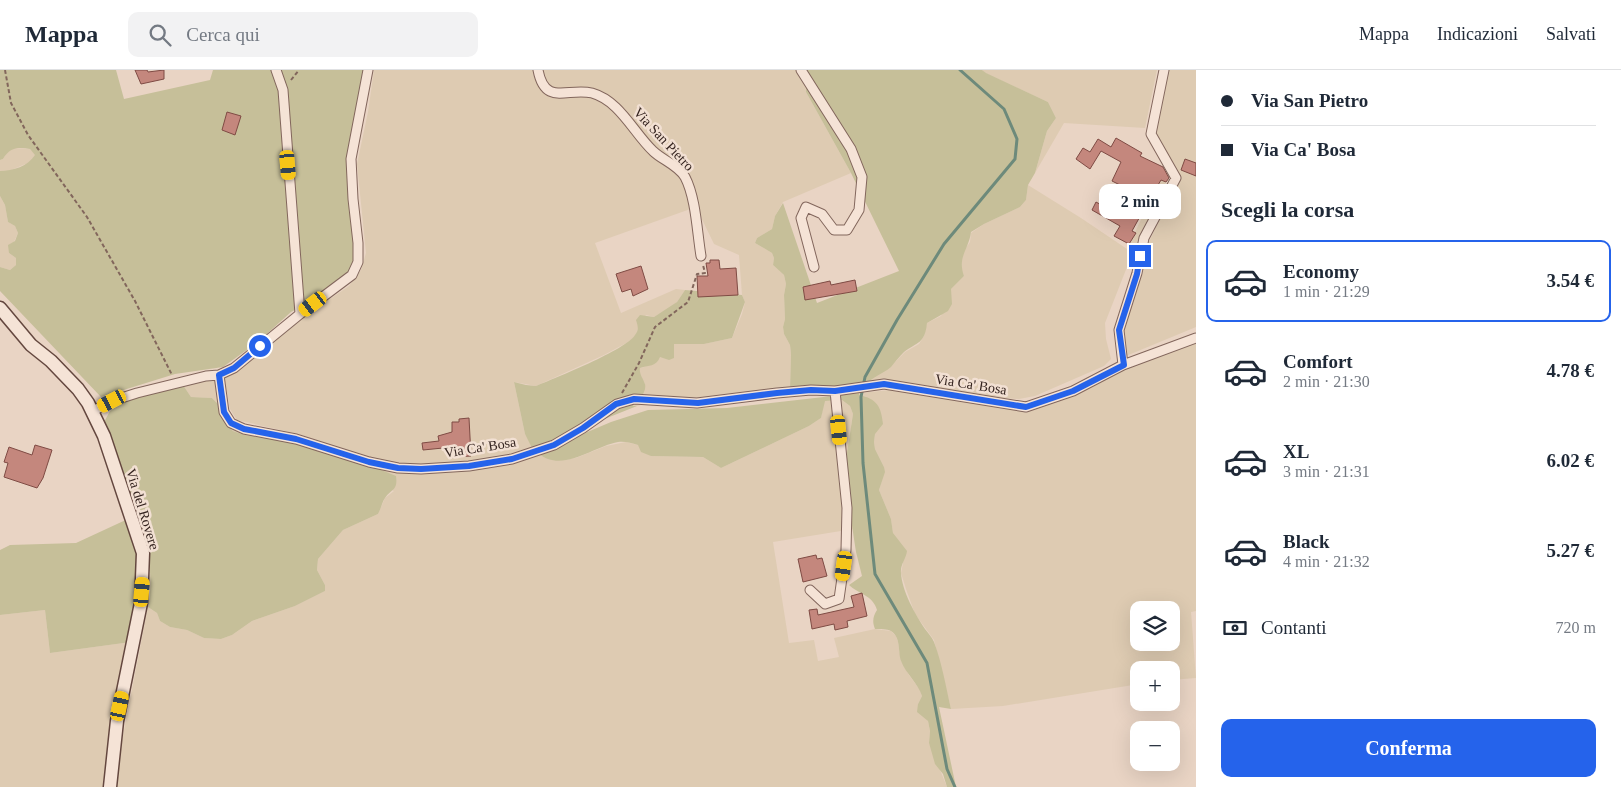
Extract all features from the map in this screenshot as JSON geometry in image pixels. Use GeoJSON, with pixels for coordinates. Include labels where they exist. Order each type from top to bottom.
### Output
{"type":"FeatureCollection","features":[{"type":"Feature","properties":{"kind":"street"},"geometry":{"type":"LineString","coordinates":[[276,70],[283,90],[300,314]]}},
{"type":"Feature","properties":{"kind":"street"},"geometry":{"type":"LineString","coordinates":[[93,411],[112,401],[206,376],[219,375],[234,368],[300,314],[352,275],[358,262],[358,243],[351,159],[368,70]]}},
{"type":"Feature","properties":{"kind":"street","name":"Via San Pietro"},"geometry":{"type":"LineString","coordinates":[[538,70],[545,89],[555,93],[580,92],[593,94],[605,100],[619,111],[652,151],[672,165],[684,177],[693,203],[701,256]]}},
{"type":"Feature","properties":{"kind":"street"},"geometry":{"type":"LineString","coordinates":[[800,70],[851,149],[862,177],[859,210],[847,230],[834,230],[822,214],[806,207],[801,218],[814,267]]}},
{"type":"Feature","properties":{"kind":"street"},"geometry":{"type":"LineString","coordinates":[[1124,365],[1119,330],[1137,274],[1144,238],[1176,178],[1151,134],[1164,70]]}},
{"type":"Feature","properties":{"kind":"street","name":"Via del Rovere"},"geometry":{"type":"LineString","coordinates":[[0,308],[31,345],[51,361],[78,389],[93,411],[112,458],[143,553],[141,603],[117,721],[110,787]]}},
{"type":"Feature","properties":{"kind":"street","name":"Via Ca' Bosa"},"geometry":{"type":"LineString","coordinates":[[219,375],[224,412],[231,423],[244,429],[296,439],[369,462],[398,468],[421,469],[469,466],[512,459],[554,445],[583,428],[616,404],[634,399],[698,403],[786,392],[835,391],[884,384],[1026,407],[1073,391],[1124,365],[1196,338]]}},
{"type":"Feature","properties":{"kind":"street"},"geometry":{"type":"LineString","coordinates":[[810,590],[825,604],[839,599],[846,550],[847,508],[835,391]]}},
{"type":"Feature","properties":{"kind":"path"},"geometry":{"type":"LineString","coordinates":[[5,70],[11,103],[28,135],[87,217],[135,301],[176,384]]}},
{"type":"Feature","properties":{"kind":"path"},"geometry":{"type":"LineString","coordinates":[[283,90],[298,70]]}},
{"type":"Feature","properties":{"kind":"path"},"geometry":{"type":"LineString","coordinates":[[616,404],[639,363],[655,327],[688,302],[697,274],[704,273],[701,256]]}},
{"type":"Feature","properties":{"kind":"shaded area"},"geometry":{"type":"Polygon","coordinates":[[[0,70],[116,70],[124,99],[210,80],[213,70],[365,70],[347,164],[357,252],[353,265],[343,279],[291,312],[259,341],[223,367],[175,374],[101,397],[0,291],[0,267],[10,270],[16,265],[16,258],[9,253],[8,245],[15,241],[18,233],[15,226],[8,222],[5,205],[0,196],[0,171],[20,167],[35,155],[30,149],[18,148],[8,152],[0,160],[0,70]]]}},
{"type":"Feature","properties":{"kind":"shaded area"},"geometry":{"type":"Polygon","coordinates":[[[374,70],[804,70],[806,72],[806,92],[851,173],[783,202],[775,216],[772,229],[757,238],[755,243],[772,253],[774,258],[773,265],[784,275],[786,284],[783,327],[784,334],[790,345],[790,389],[792,396],[648,403],[633,407],[642,396],[645,384],[639,373],[640,368],[648,366],[659,357],[674,358],[674,344],[704,344],[732,338],[742,314],[745,302],[742,295],[739,255],[714,244],[696,207],[595,243],[621,313],[676,289],[685,290],[671,307],[654,317],[646,315],[638,327],[637,334],[630,341],[604,355],[536,386],[514,382],[525,434],[533,448],[504,456],[437,465],[402,464],[367,457],[298,434],[237,420],[230,409],[224,376],[265,348],[296,320],[349,286],[361,270],[366,253],[357,164],[368,112],[374,70]]]}},
{"type":"Feature","properties":{"kind":"shaded area"},"geometry":{"type":"Polygon","coordinates":[[[804,70],[982,70],[1048,102],[1056,118],[1047,131],[1035,173],[1028,185],[1026,200],[1020,207],[971,232],[962,264],[964,276],[951,289],[952,304],[948,311],[927,323],[920,342],[904,352],[891,367],[871,380],[866,386],[790,389],[790,345],[784,334],[783,327],[786,284],[784,275],[773,265],[774,258],[772,253],[755,243],[757,238],[772,229],[775,216],[783,203],[817,303],[899,271],[851,173],[806,92],[806,72],[804,70]]]}},
{"type":"Feature","properties":{"kind":"shaded area"},"geometry":{"type":"Polygon","coordinates":[[[982,70],[1157,70],[1145,128],[1064,123],[1035,173],[1047,131],[1056,118],[1048,102],[982,70]]]}},
{"type":"Feature","properties":{"kind":"shaded area"},"geometry":{"type":"Polygon","coordinates":[[[1167,70],[1196,70],[1196,327],[1126,356],[1120,356],[1115,325],[1135,271],[1173,192],[1177,178],[1154,128],[1167,70]]]}},
{"type":"Feature","properties":{"kind":"shaded area"},"geometry":{"type":"Polygon","coordinates":[[[14,148],[30,149],[36,155],[31,162],[9,171],[0,171],[0,160],[3,159],[7,152],[14,148]]]}},
{"type":"Feature","properties":{"kind":"shaded area"},"geometry":{"type":"Polygon","coordinates":[[[1163,167],[1167,178],[1164,188],[1127,267],[1105,323],[1106,339],[1111,359],[1104,366],[1035,396],[1019,399],[981,397],[927,386],[891,384],[866,386],[875,376],[890,367],[905,352],[919,344],[924,336],[927,323],[941,316],[951,295],[951,289],[964,276],[961,270],[963,252],[970,242],[971,233],[984,224],[1020,207],[1026,200],[1028,185],[1127,249],[1157,186],[1163,167]]]}},
{"type":"Feature","properties":{"kind":"shaded area"},"geometry":{"type":"Polygon","coordinates":[[[0,196],[5,205],[8,222],[15,226],[18,233],[9,253],[16,258],[16,265],[10,270],[0,267],[0,196]]]}},
{"type":"Feature","properties":{"kind":"shaded area"},"geometry":{"type":"Polygon","coordinates":[[[685,290],[742,295],[745,302],[732,338],[704,344],[674,344],[674,358],[669,360],[660,357],[654,364],[640,368],[645,390],[633,406],[637,406],[532,448],[525,434],[514,382],[536,386],[605,356],[635,335],[638,328],[636,320],[640,315],[654,317],[677,302],[685,290]]]}},
{"type":"Feature","properties":{"kind":"shaded area"},"geometry":{"type":"Polygon","coordinates":[[[1196,334],[1196,611],[1191,612],[1196,678],[1180,679],[1180,661],[1130,661],[1130,685],[1003,706],[951,709],[934,640],[915,614],[901,573],[903,563],[893,533],[891,519],[879,490],[884,467],[875,449],[875,434],[858,395],[859,393],[891,390],[927,392],[1003,406],[1037,402],[1107,371],[1115,364],[1196,334]]]}},
{"type":"Feature","properties":{"kind":"shaded area"},"geometry":{"type":"Polygon","coordinates":[[[217,380],[224,411],[234,425],[401,470],[538,453],[549,458],[563,460],[576,458],[606,446],[626,442],[638,445],[651,456],[703,457],[721,468],[809,426],[821,418],[824,401],[842,400],[850,406],[853,414],[847,471],[851,496],[849,506],[850,518],[853,529],[773,542],[789,643],[814,640],[818,661],[839,657],[834,638],[875,629],[891,631],[896,636],[898,642],[901,661],[920,690],[922,696],[918,704],[928,721],[930,731],[929,743],[947,787],[113,787],[148,607],[157,613],[160,621],[170,627],[187,630],[204,638],[221,639],[232,635],[252,621],[295,606],[325,591],[325,585],[317,570],[318,559],[343,530],[378,514],[385,498],[394,491],[282,439],[245,435],[233,431],[226,424],[218,404],[212,398],[191,397],[181,382],[217,380]]]}},
{"type":"Feature","properties":{"kind":"shaded area"},"geometry":{"type":"Polygon","coordinates":[[[181,382],[191,397],[212,398],[218,404],[226,424],[233,431],[245,435],[282,439],[396,476],[395,487],[384,500],[378,514],[343,530],[318,559],[317,570],[325,585],[325,591],[295,606],[252,621],[232,635],[221,639],[204,638],[187,630],[170,627],[160,621],[157,613],[148,607],[150,584],[145,537],[130,490],[103,424],[110,411],[123,402],[181,382]]]}},
{"type":"Feature","properties":{"kind":"shaded area"},"geometry":{"type":"Polygon","coordinates":[[[859,393],[859,395],[874,401],[881,412],[883,424],[875,434],[874,442],[885,472],[879,490],[891,519],[893,533],[907,551],[901,570],[906,595],[933,640],[942,667],[951,709],[939,707],[956,787],[947,787],[943,774],[935,764],[929,743],[930,731],[928,721],[917,712],[922,696],[901,661],[896,637],[889,630],[875,629],[873,619],[877,610],[875,605],[869,598],[849,585],[862,576],[856,552],[849,506],[851,496],[847,471],[847,453],[853,414],[850,406],[842,400],[825,401],[821,418],[809,426],[721,468],[703,457],[651,456],[641,452],[638,445],[628,442],[609,444],[568,460],[557,461],[547,459],[538,453],[611,422],[648,410],[727,408],[859,393]]]}},
{"type":"Feature","properties":{"kind":"shaded area"},"geometry":{"type":"Polygon","coordinates":[[[130,518],[141,565],[131,642],[50,653],[45,610],[0,615],[0,550],[10,545],[76,543],[130,518]]]}},
{"type":"Feature","properties":{"kind":"shaded area"},"geometry":{"type":"Polygon","coordinates":[[[45,610],[50,653],[131,642],[103,787],[0,787],[0,615],[45,610]]]}},
{"type":"Feature","properties":{"kind":"building"},"geometry":{"type":"Polygon","coordinates":[[[135,70],[147,70],[148,72],[164,70],[164,79],[141,84],[135,70]]]}},
{"type":"Feature","properties":{"kind":"building"},"geometry":{"type":"Polygon","coordinates":[[[227,112],[241,116],[235,135],[222,130],[227,112]]]}},
{"type":"Feature","properties":{"kind":"building"},"geometry":{"type":"Polygon","coordinates":[[[1116,138],[1142,153],[1140,156],[1163,167],[1169,178],[1166,182],[1161,180],[1132,231],[1136,233],[1129,244],[1114,236],[1120,226],[1092,210],[1096,202],[1107,208],[1120,185],[1112,181],[1121,162],[1101,151],[1090,169],[1076,159],[1083,148],[1090,152],[1098,139],[1111,147],[1116,138]]]}},
{"type":"Feature","properties":{"kind":"building"},"geometry":{"type":"Polygon","coordinates":[[[1185,159],[1196,163],[1196,176],[1181,170],[1185,159]]]}},
{"type":"Feature","properties":{"kind":"building"},"geometry":{"type":"Polygon","coordinates":[[[710,260],[719,260],[720,269],[736,268],[738,295],[698,297],[697,276],[708,276],[706,263],[710,263],[710,260]]]}},
{"type":"Feature","properties":{"kind":"building"},"geometry":{"type":"Polygon","coordinates":[[[641,266],[648,289],[633,296],[631,289],[622,292],[616,274],[641,266]]]}},
{"type":"Feature","properties":{"kind":"building"},"geometry":{"type":"Polygon","coordinates":[[[855,280],[857,291],[805,300],[803,287],[830,281],[831,285],[855,280]]]}},
{"type":"Feature","properties":{"kind":"building"},"geometry":{"type":"Polygon","coordinates":[[[469,418],[471,456],[454,457],[453,447],[423,450],[422,443],[439,441],[438,436],[452,432],[452,422],[459,422],[459,419],[469,418]]]}},
{"type":"Feature","properties":{"kind":"building"},"geometry":{"type":"Polygon","coordinates":[[[35,445],[52,450],[43,478],[37,488],[4,477],[8,463],[4,462],[9,447],[32,455],[35,445]]]}},
{"type":"Feature","properties":{"kind":"building"},"geometry":{"type":"Polygon","coordinates":[[[816,555],[817,559],[822,558],[827,576],[803,582],[798,559],[816,555]]]}},
{"type":"Feature","properties":{"kind":"building"},"geometry":{"type":"Polygon","coordinates":[[[862,593],[867,616],[847,621],[848,627],[835,630],[834,624],[812,629],[809,610],[817,609],[818,615],[854,607],[851,596],[862,593]]]}},
{"type":"Feature","properties":{"kind":"waterway"},"geometry":{"type":"LineString","coordinates":[[955,787],[947,769],[927,663],[875,574],[863,463],[861,397],[865,377],[897,320],[944,244],[1015,159],[1017,139],[1004,109],[960,70]]}},
{"type":"Feature","properties":{"kind":"route"},"geometry":{"type":"LineString","coordinates":[[260,346],[234,368],[219,375],[224,412],[231,423],[244,429],[296,439],[369,462],[398,468],[421,469],[469,466],[512,459],[554,445],[595,420],[607,409],[616,404],[634,399],[698,403],[811,390],[835,391],[884,384],[1026,407],[1058,397],[1124,365],[1119,330],[1137,274],[1140,256]]}}]}
